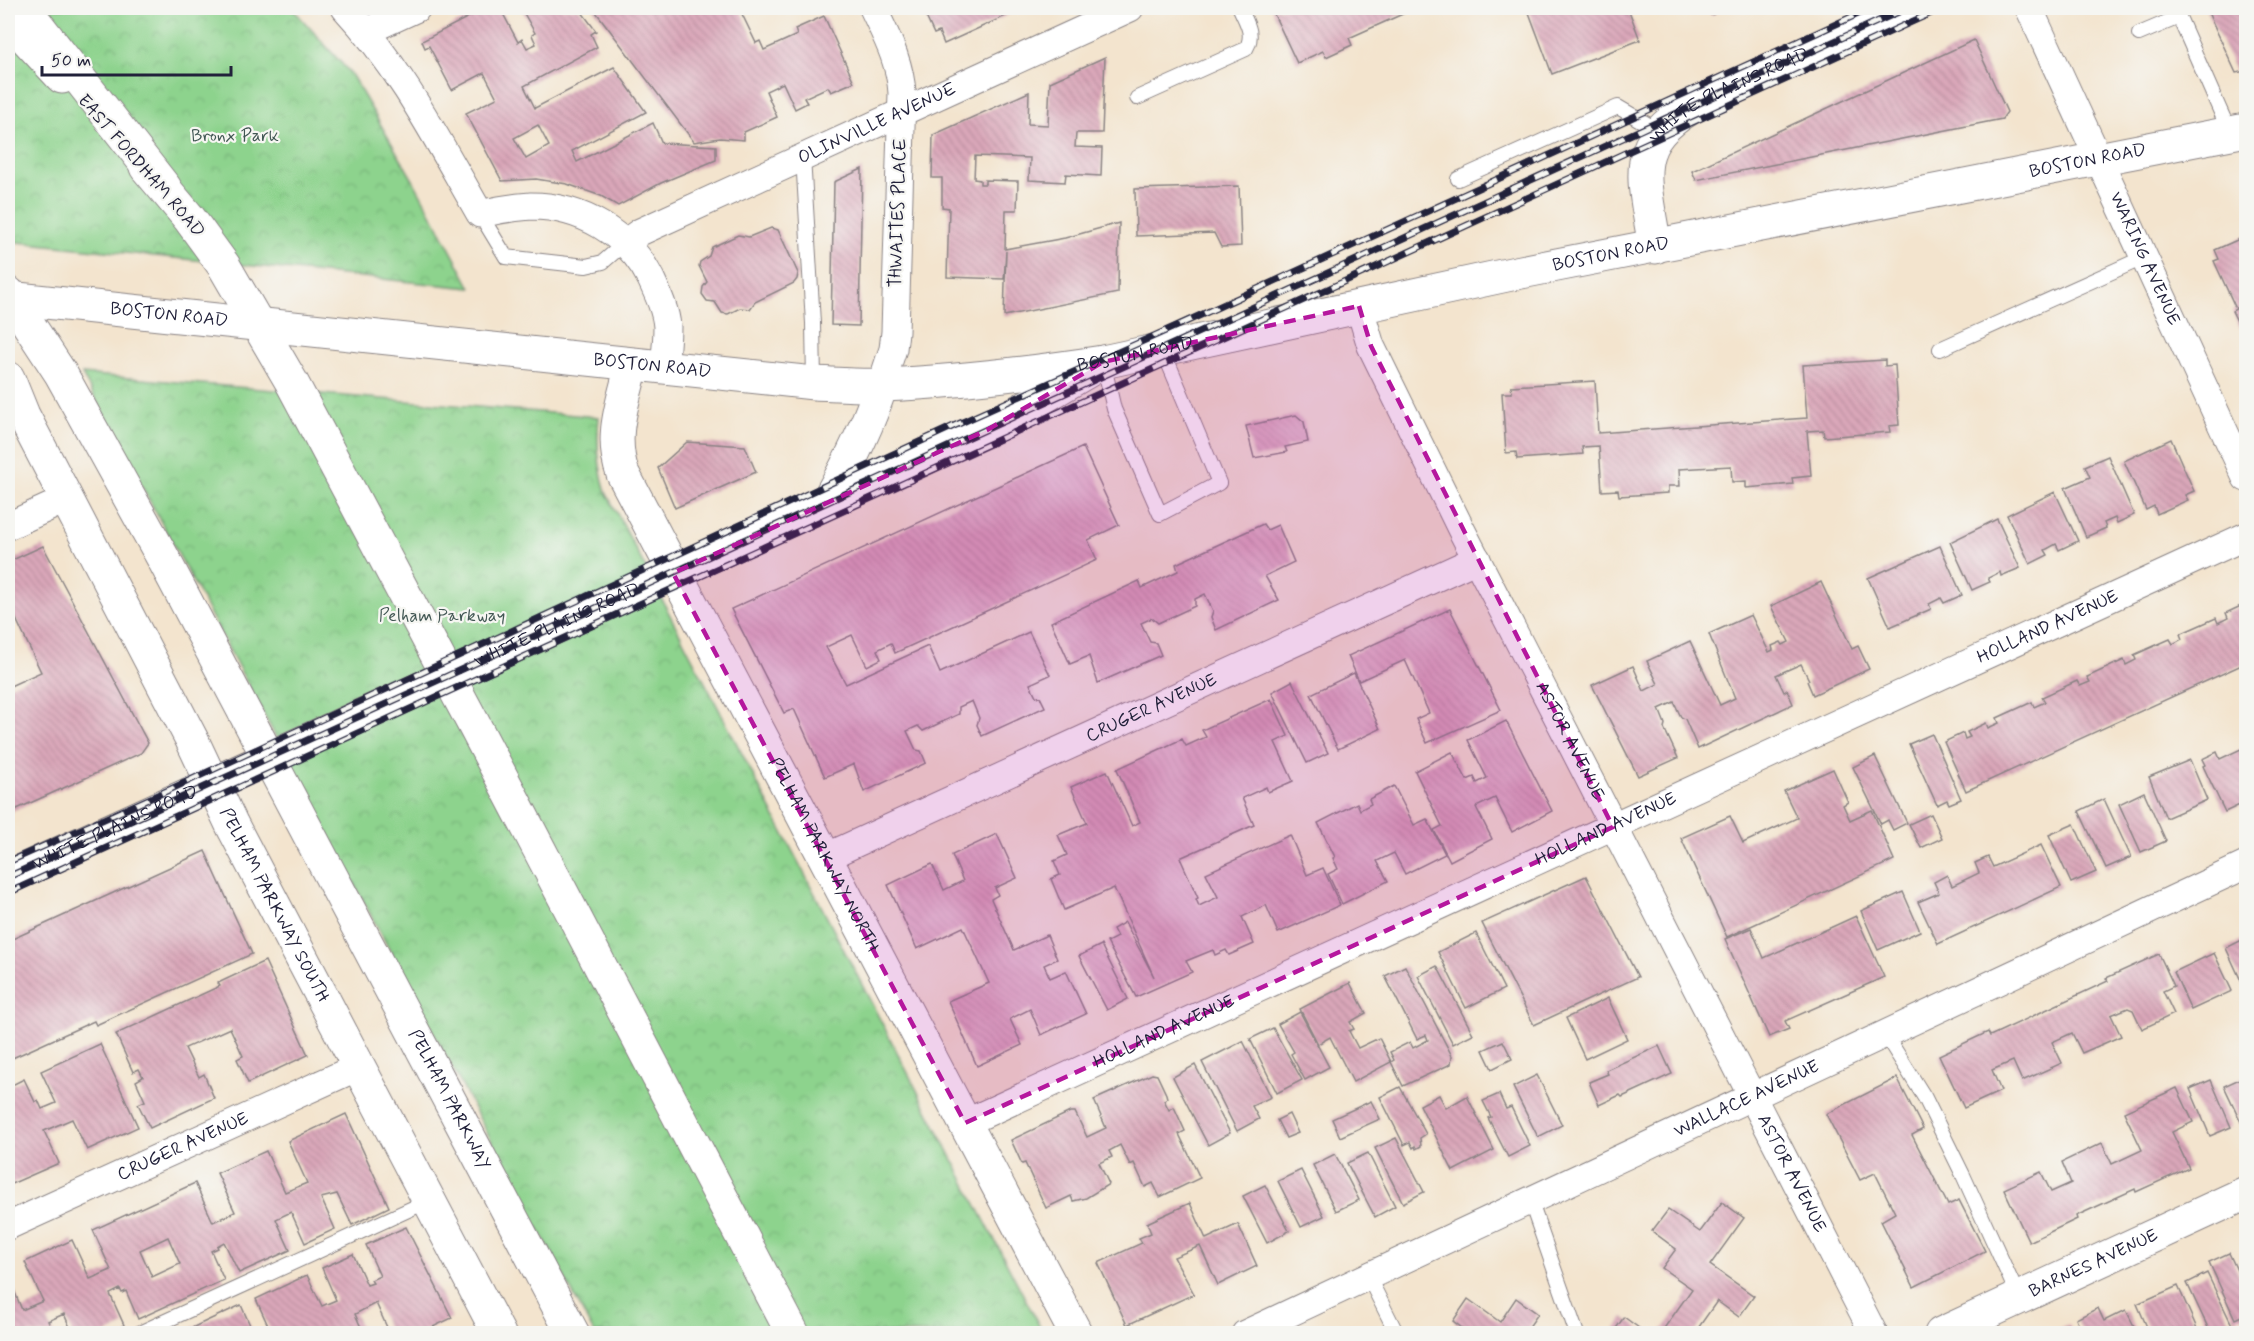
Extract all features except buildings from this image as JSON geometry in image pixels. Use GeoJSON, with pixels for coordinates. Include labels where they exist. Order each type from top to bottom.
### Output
{"type":"FeatureCollection","features":[{"type":"Feature","properties":{"kind":"main road"},"geometry":{"type":"LineString","coordinates":[[24,8],[165,188]]}},
{"type":"Feature","properties":{"kind":"main road","name":"WHITE PLAINS ROAD"},"geometry":{"type":"LineString","coordinates":[[1655,247],[1645,172],[1648,152],[1659,131],[1683,111],[1704,100],[1907,8]]}},
{"type":"Feature","properties":{"kind":"main road","name":"EAST FORDHAM ROAD"},"geometry":{"type":"LineString","coordinates":[[8,19],[165,188],[213,250],[259,325]]}},
{"type":"Feature","properties":{"kind":"main road","name":"BOSTON ROAD"},"geometry":{"type":"LineString","coordinates":[[8,299],[664,369],[814,383],[881,386],[1008,375],[1103,362],[1359,306],[2238,132]]}},
{"type":"Feature","properties":{"kind":"main road","name":"PELHAM PARKWAY"},"geometry":{"type":"LineString","coordinates":[[8,299],[61,374],[163,558],[573,1334]]}},
{"type":"Feature","properties":{"kind":"main road"},"geometry":{"type":"LineString","coordinates":[[259,325],[448,675],[793,1334]]}},
{"type":"Feature","properties":{"kind":"main road","name":"WHITE PLAINS ROAD"},"geometry":{"type":"LineString","coordinates":[[8,877],[987,430],[1103,362]]}},
{"type":"Feature","properties":{"kind":"main road","name":"PELHAM PARKWAY NORTH"},"geometry":{"type":"LineString","coordinates":[[632,365],[621,410],[616,450],[623,474],[673,573],[826,857],[1076,1334]]}},
{"type":"Feature","properties":{"kind":"main road","name":"PELHAM PARKWAY SOUTH"},"geometry":{"type":"LineString","coordinates":[[8,378],[23,415],[191,738],[232,825],[497,1333]]}},
{"type":"Feature","properties":{"kind":"main road"},"geometry":{"type":"LineString","coordinates":[[827,502],[865,431],[881,386]]}},
{"type":"Feature","properties":{"kind":"main road","name":"BARNES AVENUE"},"geometry":{"type":"LineString","coordinates":[[1941,1334],[2247,1194]]}},
{"type":"Feature","properties":{"kind":"street"},"geometry":{"type":"LineString","coordinates":[[345,8],[367,31],[412,97],[480,214],[533,206],[567,211],[598,223],[626,242],[644,266],[664,312],[667,327],[664,369]]}},
{"type":"Feature","properties":{"kind":"street"},"geometry":{"type":"LineString","coordinates":[[367,31],[417,8]]}},
{"type":"Feature","properties":{"kind":"street","name":"THWAITES PLACE"},"geometry":{"type":"LineString","coordinates":[[873,8],[897,63],[901,80],[902,111],[895,332],[893,349],[881,386]]}},
{"type":"Feature","properties":{"kind":"street","name":"OLINVILLE AVENUE"},"geometry":{"type":"LineString","coordinates":[[626,242],[640,232],[803,156],[1130,8]]}},
{"type":"Feature","properties":{"kind":"street","name":"WARING AVENUE"},"geometry":{"type":"LineString","coordinates":[[2029,8],[2247,478]]}},
{"type":"Feature","properties":{"kind":"street","name":"ASTOR AVENUE"},"geometry":{"type":"LineString","coordinates":[[1359,306],[1371,346],[1477,559],[1874,1334]]}},
{"type":"Feature","properties":{"kind":"street"},"geometry":{"type":"LineString","coordinates":[[8,526],[66,499]]}},
{"type":"Feature","properties":{"kind":"street","name":"HOLLAND AVENUE"},"geometry":{"type":"LineString","coordinates":[[965,1123],[2247,536]]}},
{"type":"Feature","properties":{"kind":"street","name":"CRUGER AVENUE"},"geometry":{"type":"LineString","coordinates":[[826,857],[1477,559]]}},
{"type":"Feature","properties":{"kind":"street","name":"WALLACE AVENUE"},"geometry":{"type":"LineString","coordinates":[[1245,1334],[2247,866]]}},
{"type":"Feature","properties":{"kind":"street","name":"CRUGER AVENUE"},"geometry":{"type":"LineString","coordinates":[[8,1226],[358,1067]]}},
{"type":"Feature","properties":{"kind":"lane"},"geometry":{"type":"LineString","coordinates":[[1137,98],[1246,49],[1250,41],[1250,33],[1240,8]]}},
{"type":"Feature","properties":{"kind":"lane"},"geometry":{"type":"LineString","coordinates":[[2139,34],[2177,12],[2238,132]]}},
{"type":"Feature","properties":{"kind":"lane"},"geometry":{"type":"LineString","coordinates":[[1458,179],[1618,107],[1659,131]]}},
{"type":"Feature","properties":{"kind":"lane"},"geometry":{"type":"LineString","coordinates":[[803,156],[813,322],[814,383]]}},
{"type":"Feature","properties":{"kind":"lane"},"geometry":{"type":"LineString","coordinates":[[480,214],[506,257],[586,266],[603,262],[626,242]]}},
{"type":"Feature","properties":{"kind":"lane"},"geometry":{"type":"LineString","coordinates":[[1940,349],[2145,257]]}},
{"type":"Feature","properties":{"kind":"lane"},"geometry":{"type":"LineString","coordinates":[[1103,362],[1114,409],[1160,514],[1219,483],[1162,348]]}},
{"type":"Feature","properties":{"kind":"lane"},"geometry":{"type":"LineString","coordinates":[[1885,1034],[1925,1098],[2019,1298]]}},
{"type":"Feature","properties":{"kind":"lane"},"geometry":{"type":"LineString","coordinates":[[1530,1200],[1577,1334]]}},
{"type":"Feature","properties":{"kind":"lane"},"geometry":{"type":"LineString","coordinates":[[137,1334],[428,1201]]}},
{"type":"Feature","properties":{"kind":"lane"},"geometry":{"type":"LineString","coordinates":[[1368,1276],[1397,1334]]}},
{"type":"Feature","properties":{"kind":"highlighted area"},"geometry":{"type":"Polygon","coordinates":[[[1359,306],[1371,346],[1613,827],[965,1123],[673,573],[987,430],[1103,362],[1359,306]]]}},
{"type":"Feature","properties":{"kind":"green space","name":"Bronx Park"},"geometry":{"type":"Polygon","coordinates":[[[8,8],[292,8],[351,74],[413,180],[471,288],[8,241],[8,8]]]}},
{"type":"Feature","properties":{"kind":"green space","name":"Pelham Parkway"},"geometry":{"type":"Polygon","coordinates":[[[82,374],[599,417],[598,455],[606,492],[1043,1333],[594,1333],[82,374]]]}},
{"type":"Feature","properties":{"kind":"railway"},"geometry":{"type":"LineString","coordinates":[[8,862],[171,789],[956,425],[1871,8]]}},
{"type":"Feature","properties":{"kind":"railway"},"geometry":{"type":"LineString","coordinates":[[8,877],[1907,8]]}},
{"type":"Feature","properties":{"kind":"railway"},"geometry":{"type":"LineString","coordinates":[[8,893],[1942,8]]}}]}
